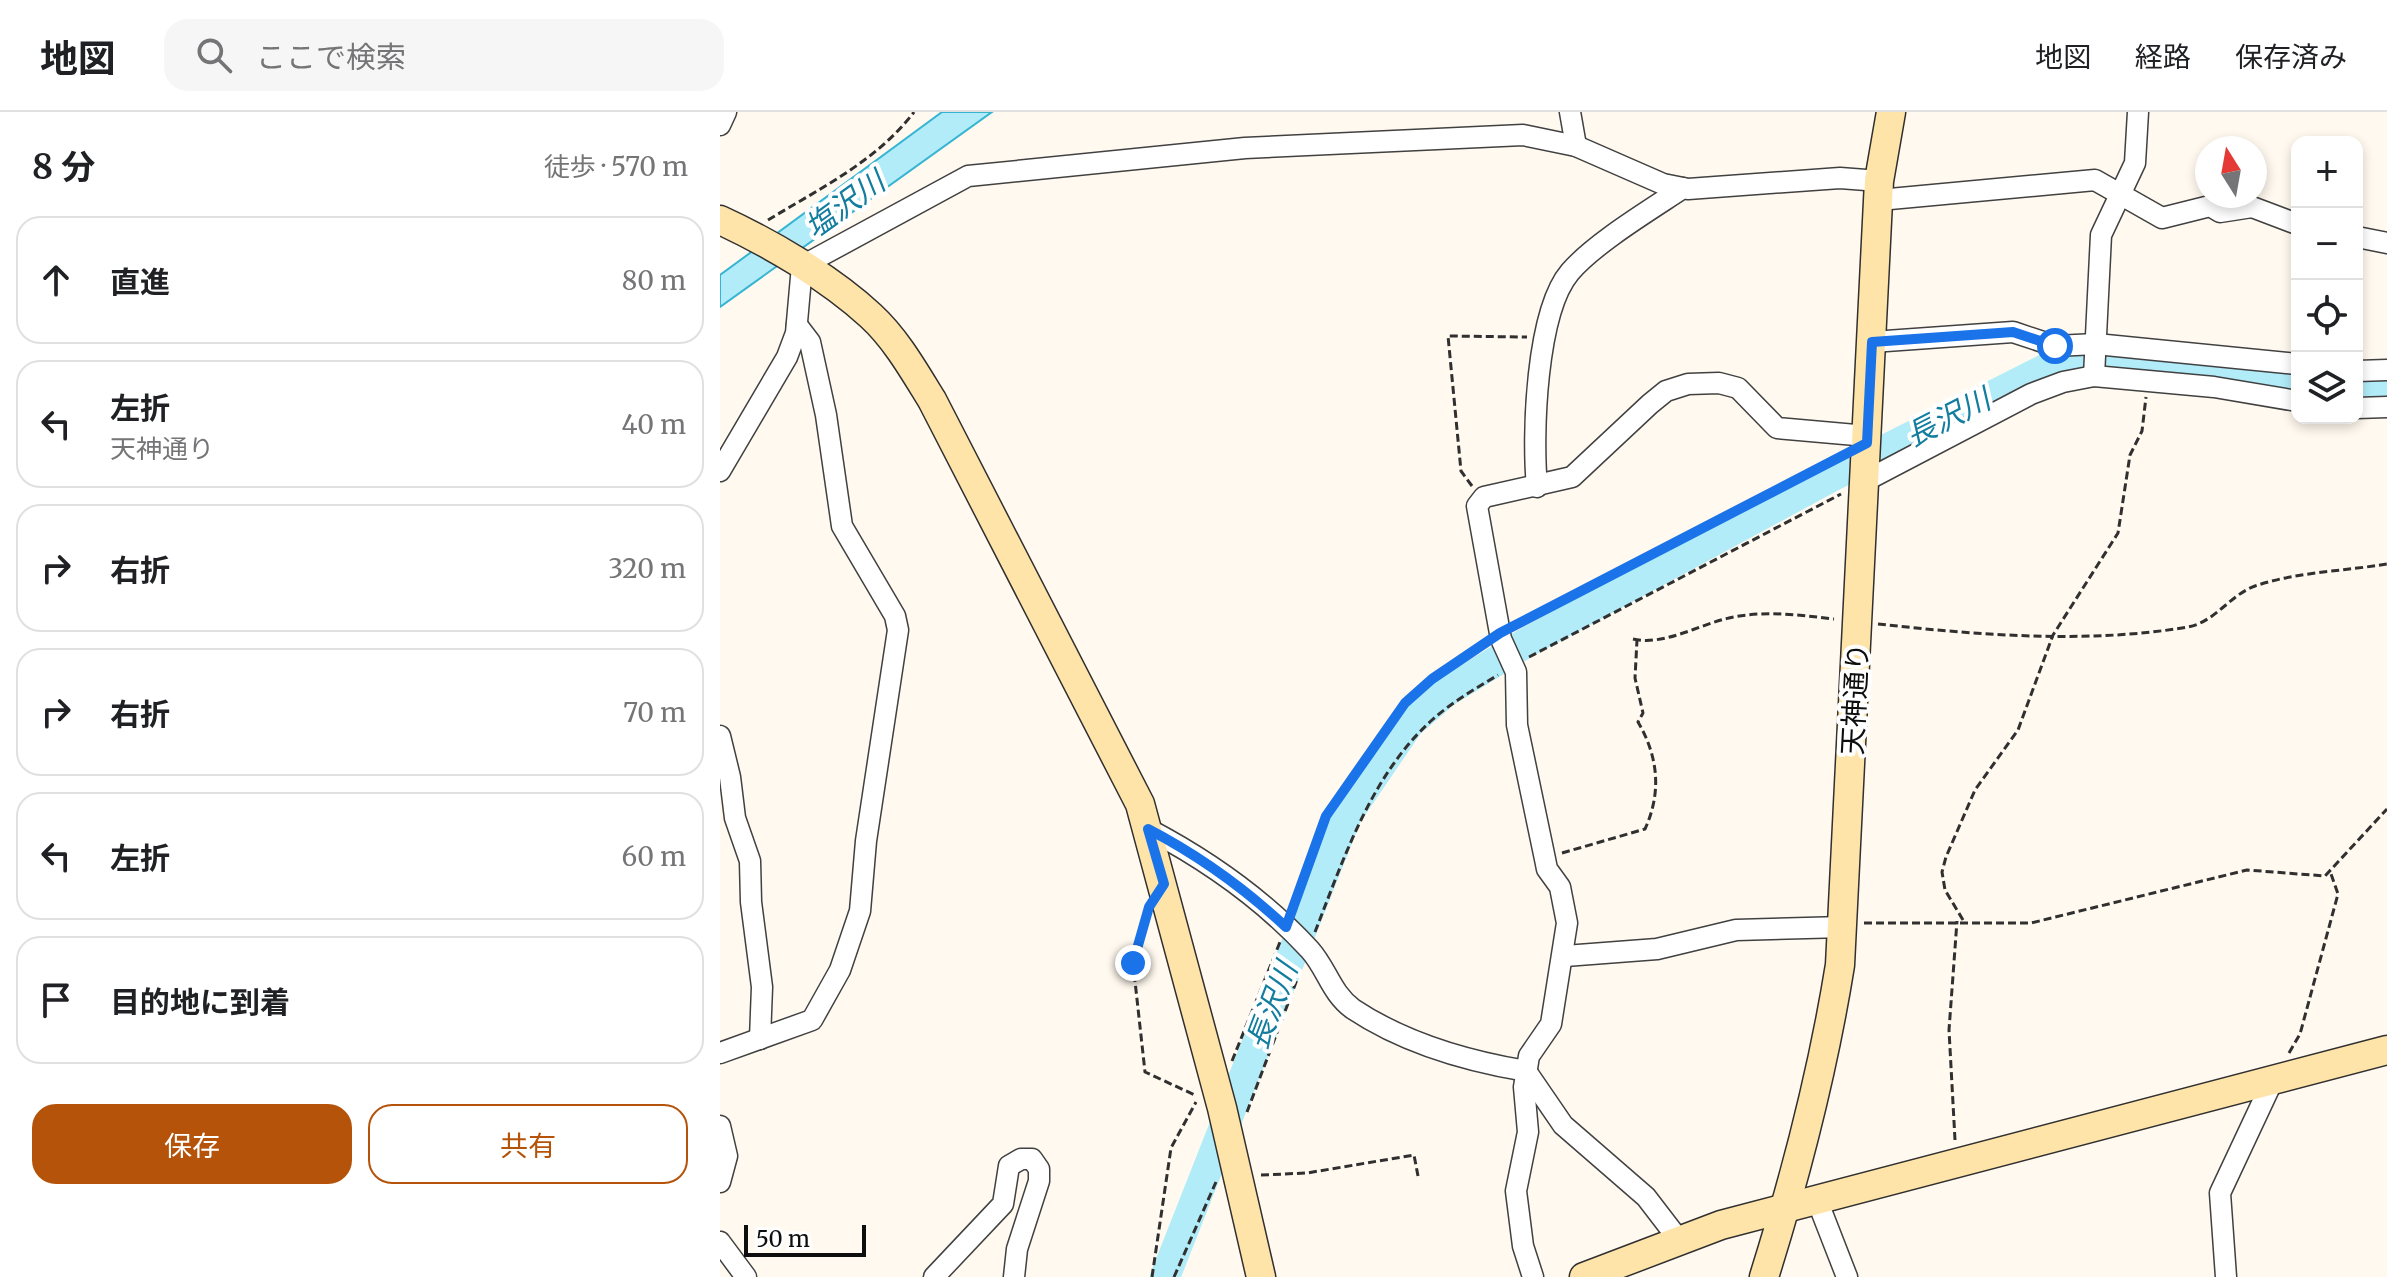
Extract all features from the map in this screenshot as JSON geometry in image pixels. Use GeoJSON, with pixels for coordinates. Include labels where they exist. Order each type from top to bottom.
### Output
{"type":"FeatureCollection","features":[{"type":"Feature","properties":{"kind":"street"},"geometry":{"type":"LineString","coordinates":[[720,125],[726,112]]}},
{"type":"Feature","properties":{"kind":"street"},"geometry":{"type":"LineString","coordinates":[[1570,112],[1576,146]]}},
{"type":"Feature","properties":{"kind":"street","name":"天神通り"},"geometry":{"type":"LineString","coordinates":[[1764,1277],[1785,1209],[1828,1038],[1844,925],[1879,191],[1891,112]]}},
{"type":"Feature","properties":{"kind":"street"},"geometry":{"type":"LineString","coordinates":[[2094,376],[2101,235],[2135,163],[2138,112]]}},
{"type":"Feature","properties":{"kind":"street"},"geometry":{"type":"LineString","coordinates":[[796,262],[941,188],[968,176],[992,171],[1245,148],[1508,136],[1545,138],[1576,146],[1663,184],[1683,188],[1840,178],[1879,191],[2095,180],[2162,218],[2210,206],[2220,212],[2252,207],[2291,222]]}},
{"type":"Feature","properties":{"kind":"street"},"geometry":{"type":"LineString","coordinates":[[1537,487],[1535,425],[1554,294],[1571,270],[1683,188]]}},
{"type":"Feature","properties":{"kind":"street"},"geometry":{"type":"LineString","coordinates":[[734,226],[796,262],[871,316],[900,350],[932,400],[1120,761],[1148,829],[1164,884],[1221,1102],[1261,1277]]}},
{"type":"Feature","properties":{"kind":"street"},"geometry":{"type":"LineString","coordinates":[[2363,238],[2387,243]]}},
{"type":"Feature","properties":{"kind":"street"},"geometry":{"type":"LineString","coordinates":[[720,471],[787,357],[797,325],[796,262]]}},
{"type":"Feature","properties":{"kind":"street"},"geometry":{"type":"LineString","coordinates":[[720,1053],[812,1020],[840,970],[860,911],[866,841],[898,630],[895,616],[846,537],[810,342],[797,325]]}},
{"type":"Feature","properties":{"kind":"street"},"geometry":{"type":"LineString","coordinates":[[1872,342],[2013,332],[2055,346],[2096,345],[2291,363]]}},
{"type":"Feature","properties":{"kind":"street"},"geometry":{"type":"LineString","coordinates":[[2363,371],[2387,370]]}},
{"type":"Feature","properties":{"kind":"street"},"geometry":{"type":"LineString","coordinates":[[1865,480],[2031,394],[2063,382],[2094,376],[2214,387],[2291,400]]}},
{"type":"Feature","properties":{"kind":"street"},"geometry":{"type":"LineString","coordinates":[[1533,1277],[1523,1246],[1516,1191],[1528,1132],[1526,1071],[1529,1056],[1551,1024],[1554,993],[1565,956],[1567,923],[1560,887],[1547,869],[1517,725],[1513,665],[1501,636],[1477,517],[1481,500],[1572,477],[1666,391],[1688,384],[1719,383],[1738,388],[1777,428],[1867,441]]}},
{"type":"Feature","properties":{"kind":"street"},"geometry":{"type":"LineString","coordinates":[[2363,408],[2387,407]]}},
{"type":"Feature","properties":{"kind":"street"},"geometry":{"type":"LineString","coordinates":[[720,736],[730,777],[735,818],[750,861],[762,987],[760,1039]]}},
{"type":"Feature","properties":{"kind":"street"},"geometry":{"type":"LineString","coordinates":[[1148,829],[1201,856],[1241,885],[1308,949],[1334,992],[1354,1009],[1434,1048],[1471,1061],[1526,1071],[1563,1125],[1646,1197],[1679,1240]]}},
{"type":"Feature","properties":{"kind":"street"},"geometry":{"type":"LineString","coordinates":[[1565,956],[1657,949],[1736,930],[1844,925]]}},
{"type":"Feature","properties":{"kind":"street"},"geometry":{"type":"LineString","coordinates":[[1584,1277],[1679,1240],[1785,1209],[2387,1050]]}},
{"type":"Feature","properties":{"kind":"street"},"geometry":{"type":"LineString","coordinates":[[2226,1277],[2220,1193],[2273,1080]]}},
{"type":"Feature","properties":{"kind":"street"},"geometry":{"type":"LineString","coordinates":[[720,1126],[727,1156],[720,1182]]}},
{"type":"Feature","properties":{"kind":"street"},"geometry":{"type":"LineString","coordinates":[[934,1277],[1003,1204],[1009,1166],[1021,1159],[1032,1159],[1039,1169],[1039,1181],[1017,1249],[1014,1277]]}},
{"type":"Feature","properties":{"kind":"street"},"geometry":{"type":"LineString","coordinates":[[1817,1200],[1847,1277]]}},
{"type":"Feature","properties":{"kind":"street"},"geometry":{"type":"LineString","coordinates":[[720,1242],[746,1277]]}},
{"type":"Feature","properties":{"kind":"path"},"geometry":{"type":"LineString","coordinates":[[734,226],[846,173],[880,148],[914,112]]}},
{"type":"Feature","properties":{"kind":"path"},"geometry":{"type":"LineString","coordinates":[[1481,500],[1461,471],[1448,336],[1546,337]]}},
{"type":"Feature","properties":{"kind":"path"},"geometry":{"type":"LineString","coordinates":[[1963,920],[1945,890],[1942,872],[1946,857],[1975,790],[2018,730],[2053,635],[2118,533],[2130,455],[2142,431],[2148,381]]}},
{"type":"Feature","properties":{"kind":"path"},"geometry":{"type":"LineString","coordinates":[[1221,1102],[1235,1057],[1288,929],[1326,816],[1405,703],[1432,679],[1501,636],[1867,441]]}},
{"type":"Feature","properties":{"kind":"path"},"geometry":{"type":"LineString","coordinates":[[1152,1277],[1171,1148],[1186,1116],[1221,1102],[1308,949],[1358,822],[1397,763],[1430,722],[1459,699],[1513,665],[1865,480]]}},
{"type":"Feature","properties":{"kind":"path"},"geometry":{"type":"LineString","coordinates":[[1545,859],[1645,829],[1653,812],[1657,774],[1651,744],[1638,722],[1643,713],[1635,678],[1635,640],[1648,642],[1730,618],[1783,611],[1858,622],[2000,635],[2053,635],[2189,626],[2207,621],[2251,587],[2387,564]]}},
{"type":"Feature","properties":{"kind":"path"},"geometry":{"type":"LineString","coordinates":[[1844,925],[1963,920],[2031,923],[2247,870],[2325,876],[2387,809]]}},
{"type":"Feature","properties":{"kind":"path"},"geometry":{"type":"LineString","coordinates":[[2273,1080],[2300,1034],[2311,996],[2338,894],[2330,871]]}},
{"type":"Feature","properties":{"kind":"path"},"geometry":{"type":"LineString","coordinates":[[1164,884],[1149,907],[1133,963],[1145,1072],[1221,1102]]}},
{"type":"Feature","properties":{"kind":"path"},"geometry":{"type":"LineString","coordinates":[[1957,921],[1949,1030],[1957,1163]]}},
{"type":"Feature","properties":{"kind":"path"},"geometry":{"type":"LineString","coordinates":[[1174,1277],[1200,1214],[1208,1205],[1211,1187],[1234,1161],[1307,1173],[1414,1155],[1418,1176]]}},
{"type":"Feature","properties":{"kind":"water","name":"塩沢川"},"geometry":{"type":"Polygon","coordinates":[[[942,112],[992,112],[720,307],[720,275],[942,112]]]}},
{"type":"Feature","properties":{"kind":"waterway","name":"長沢川"},"geometry":{"type":"LineString","coordinates":[[1165,1277],[1347,815],[1409,724],[1446,692],[1529,641],[1833,476],[2063,360],[2115,359],[2291,377]]}},
{"type":"Feature","properties":{"kind":"waterway","name":"長沢川"},"geometry":{"type":"LineString","coordinates":[[2363,385],[2387,387]]}},
{"type":"Feature","properties":{"kind":"route"},"geometry":{"type":"LineString","coordinates":[[1133,963],[1149,907],[1164,884],[1148,829],[1201,856],[1241,885],[1286,927],[1326,816],[1405,703],[1432,679],[1500,633],[1867,443],[1872,342],[2013,332],[2055,346]]}}]}
